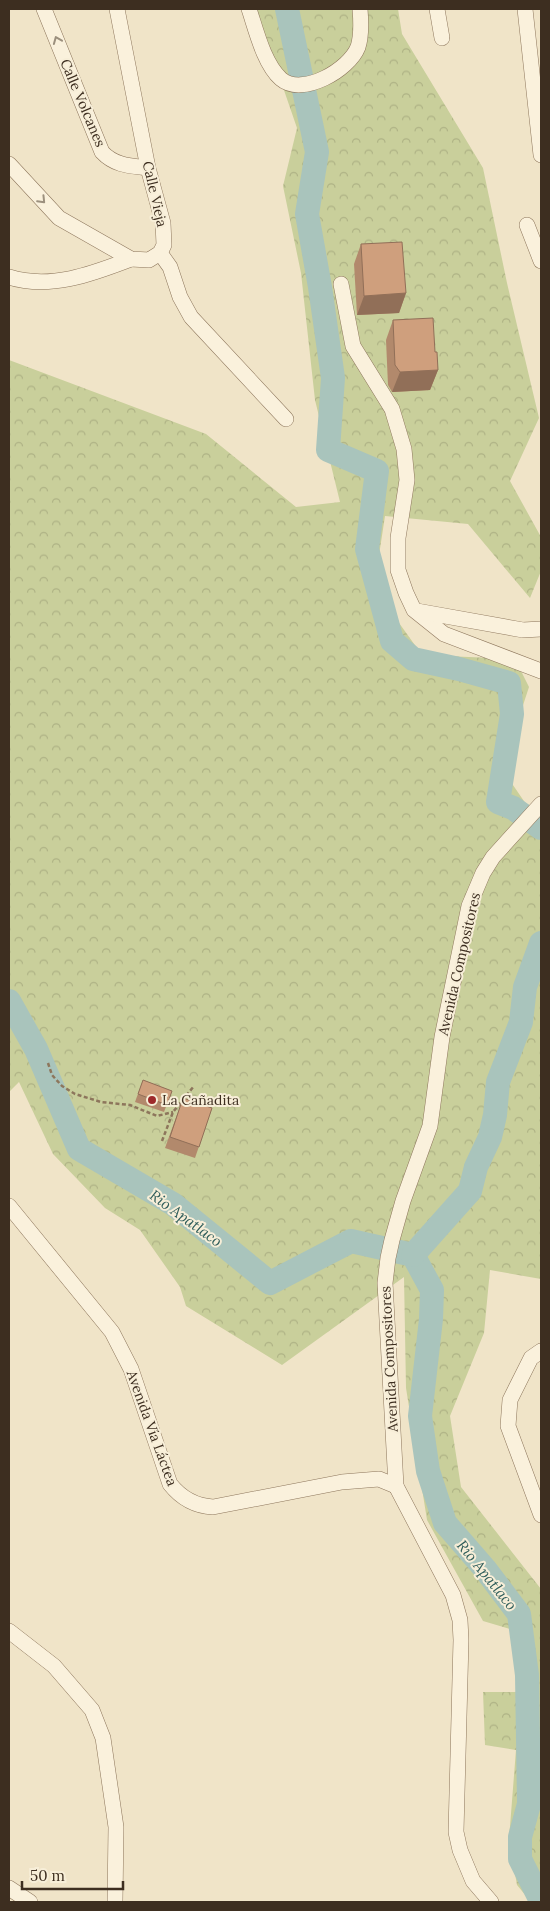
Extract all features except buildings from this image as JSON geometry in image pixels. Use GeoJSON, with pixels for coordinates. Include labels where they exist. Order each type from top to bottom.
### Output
{"type":"FeatureCollection","features":[{"type":"Feature","properties":{"kind":"street","name":"Calle Volcanes"},"geometry":{"type":"LineString","coordinates":[[44,9],[102,152],[119,164],[148,168]]}},
{"type":"Feature","properties":{"kind":"street","name":"Calle Vieja"},"geometry":{"type":"LineString","coordinates":[[117,9],[148,168],[163,223],[164,245],[160,253]]}},
{"type":"Feature","properties":{"kind":"street"},"geometry":{"type":"LineString","coordinates":[[249,9],[261,45],[273,68],[282,80],[294,85],[319,81],[346,64],[357,48],[361,25],[360,9]]}},
{"type":"Feature","properties":{"kind":"street"},"geometry":{"type":"LineString","coordinates":[[437,9],[442,38]]}},
{"type":"Feature","properties":{"kind":"street"},"geometry":{"type":"LineString","coordinates":[[525,9],[541,155]]}},
{"type":"Feature","properties":{"kind":"street"},"geometry":{"type":"LineString","coordinates":[[9,164],[60,218],[131,259]]}},
{"type":"Feature","properties":{"kind":"street"},"geometry":{"type":"LineString","coordinates":[[527,225],[541,261]]}},
{"type":"Feature","properties":{"kind":"street"},"geometry":{"type":"LineString","coordinates":[[9,277],[20,280],[51,282],[96,273],[131,259],[149,260],[160,253],[170,267],[180,297],[191,317],[286,419]]}},
{"type":"Feature","properties":{"kind":"street"},"geometry":{"type":"LineString","coordinates":[[341,284],[353,346],[392,409],[404,450],[407,480],[398,538],[398,570],[414,610],[444,634],[541,671]]}},
{"type":"Feature","properties":{"kind":"street"},"geometry":{"type":"LineString","coordinates":[[414,610],[524,630],[541,629]]}},
{"type":"Feature","properties":{"kind":"street","name":"Avenida Compositores"},"geometry":{"type":"LineString","coordinates":[[491,1902],[474,1881],[460,1850],[456,1832],[462,1640],[460,1620],[453,1596],[396,1486],[385,1283],[388,1258],[403,1201],[430,1126],[442,1037],[469,906],[483,873],[493,857],[541,804]]}},
{"type":"Feature","properties":{"kind":"street","name":"Avenida Vía Láctea"},"geometry":{"type":"LineString","coordinates":[[9,1206],[112,1332],[131,1369],[170,1484],[182,1497],[197,1504],[213,1507],[348,1481],[379,1479],[396,1486]]}},
{"type":"Feature","properties":{"kind":"street"},"geometry":{"type":"LineString","coordinates":[[541,1351],[531,1358],[510,1400],[508,1426],[541,1515]]}},
{"type":"Feature","properties":{"kind":"street"},"geometry":{"type":"LineString","coordinates":[[9,1631],[54,1666],[92,1710],[103,1738],[116,1827],[115,1902]]}},
{"type":"Feature","properties":{"kind":"street"},"geometry":{"type":"LineString","coordinates":[[9,1888],[30,1902]]}},
{"type":"Feature","properties":{"kind":"path"},"geometry":{"type":"LineString","coordinates":[[48,1063],[52,1075],[62,1086],[75,1094],[100,1102],[130,1105],[157,1116],[173,1112]]}},
{"type":"Feature","properties":{"kind":"path"},"geometry":{"type":"LineString","coordinates":[[162,1141],[173,1112],[194,1086]]}},
{"type":"Feature","properties":{"kind":"green space"},"geometry":{"type":"Polygon","coordinates":[[[256,9],[398,9],[402,34],[483,168],[507,283],[539,418],[510,481],[541,537],[541,571],[530,598],[468,524],[385,516],[374,588],[422,655],[515,659],[529,687],[502,769],[541,826],[541,1279],[490,1270],[484,1333],[450,1416],[461,1487],[541,1589],[541,1902],[531,1902],[517,1885],[509,1839],[516,1750],[485,1745],[483,1692],[517,1692],[513,1630],[483,1621],[427,1520],[406,1388],[404,1277],[282,1365],[186,1306],[180,1287],[140,1230],[105,1208],[53,1154],[19,1082],[9,1092],[9,360],[206,434],[296,507],[340,502],[315,400],[301,273],[283,186],[297,128],[256,9]]]}},
{"type":"Feature","properties":{"kind":"waterway"},"geometry":{"type":"LineString","coordinates":[[287,9],[317,152],[307,214],[333,378],[328,450],[377,471],[367,549],[392,641],[413,659],[509,683],[512,714],[498,802],[513,808],[541,828]]}},
{"type":"Feature","properties":{"kind":"waterway","name":"Rio Apatlaco"},"geometry":{"type":"LineString","coordinates":[[413,1255],[470,1191],[476,1167],[490,1137],[495,1115],[498,1082],[521,1022],[525,987],[541,943]]}},
{"type":"Feature","properties":{"kind":"waterway","name":"Rio Apatlaco"},"geometry":{"type":"LineString","coordinates":[[9,1001],[36,1049],[79,1149],[173,1204],[270,1283],[351,1241],[413,1255],[432,1290],[431,1319],[420,1416],[428,1471],[445,1523],[485,1569],[519,1614],[527,1675],[529,1804],[520,1837],[520,1859],[541,1901]]}},
{"type":"Feature","properties":{"kind":"place","name":"La Cañadita"},"geometry":{"type":"Point","coordinates":[152,1100]}}]}
